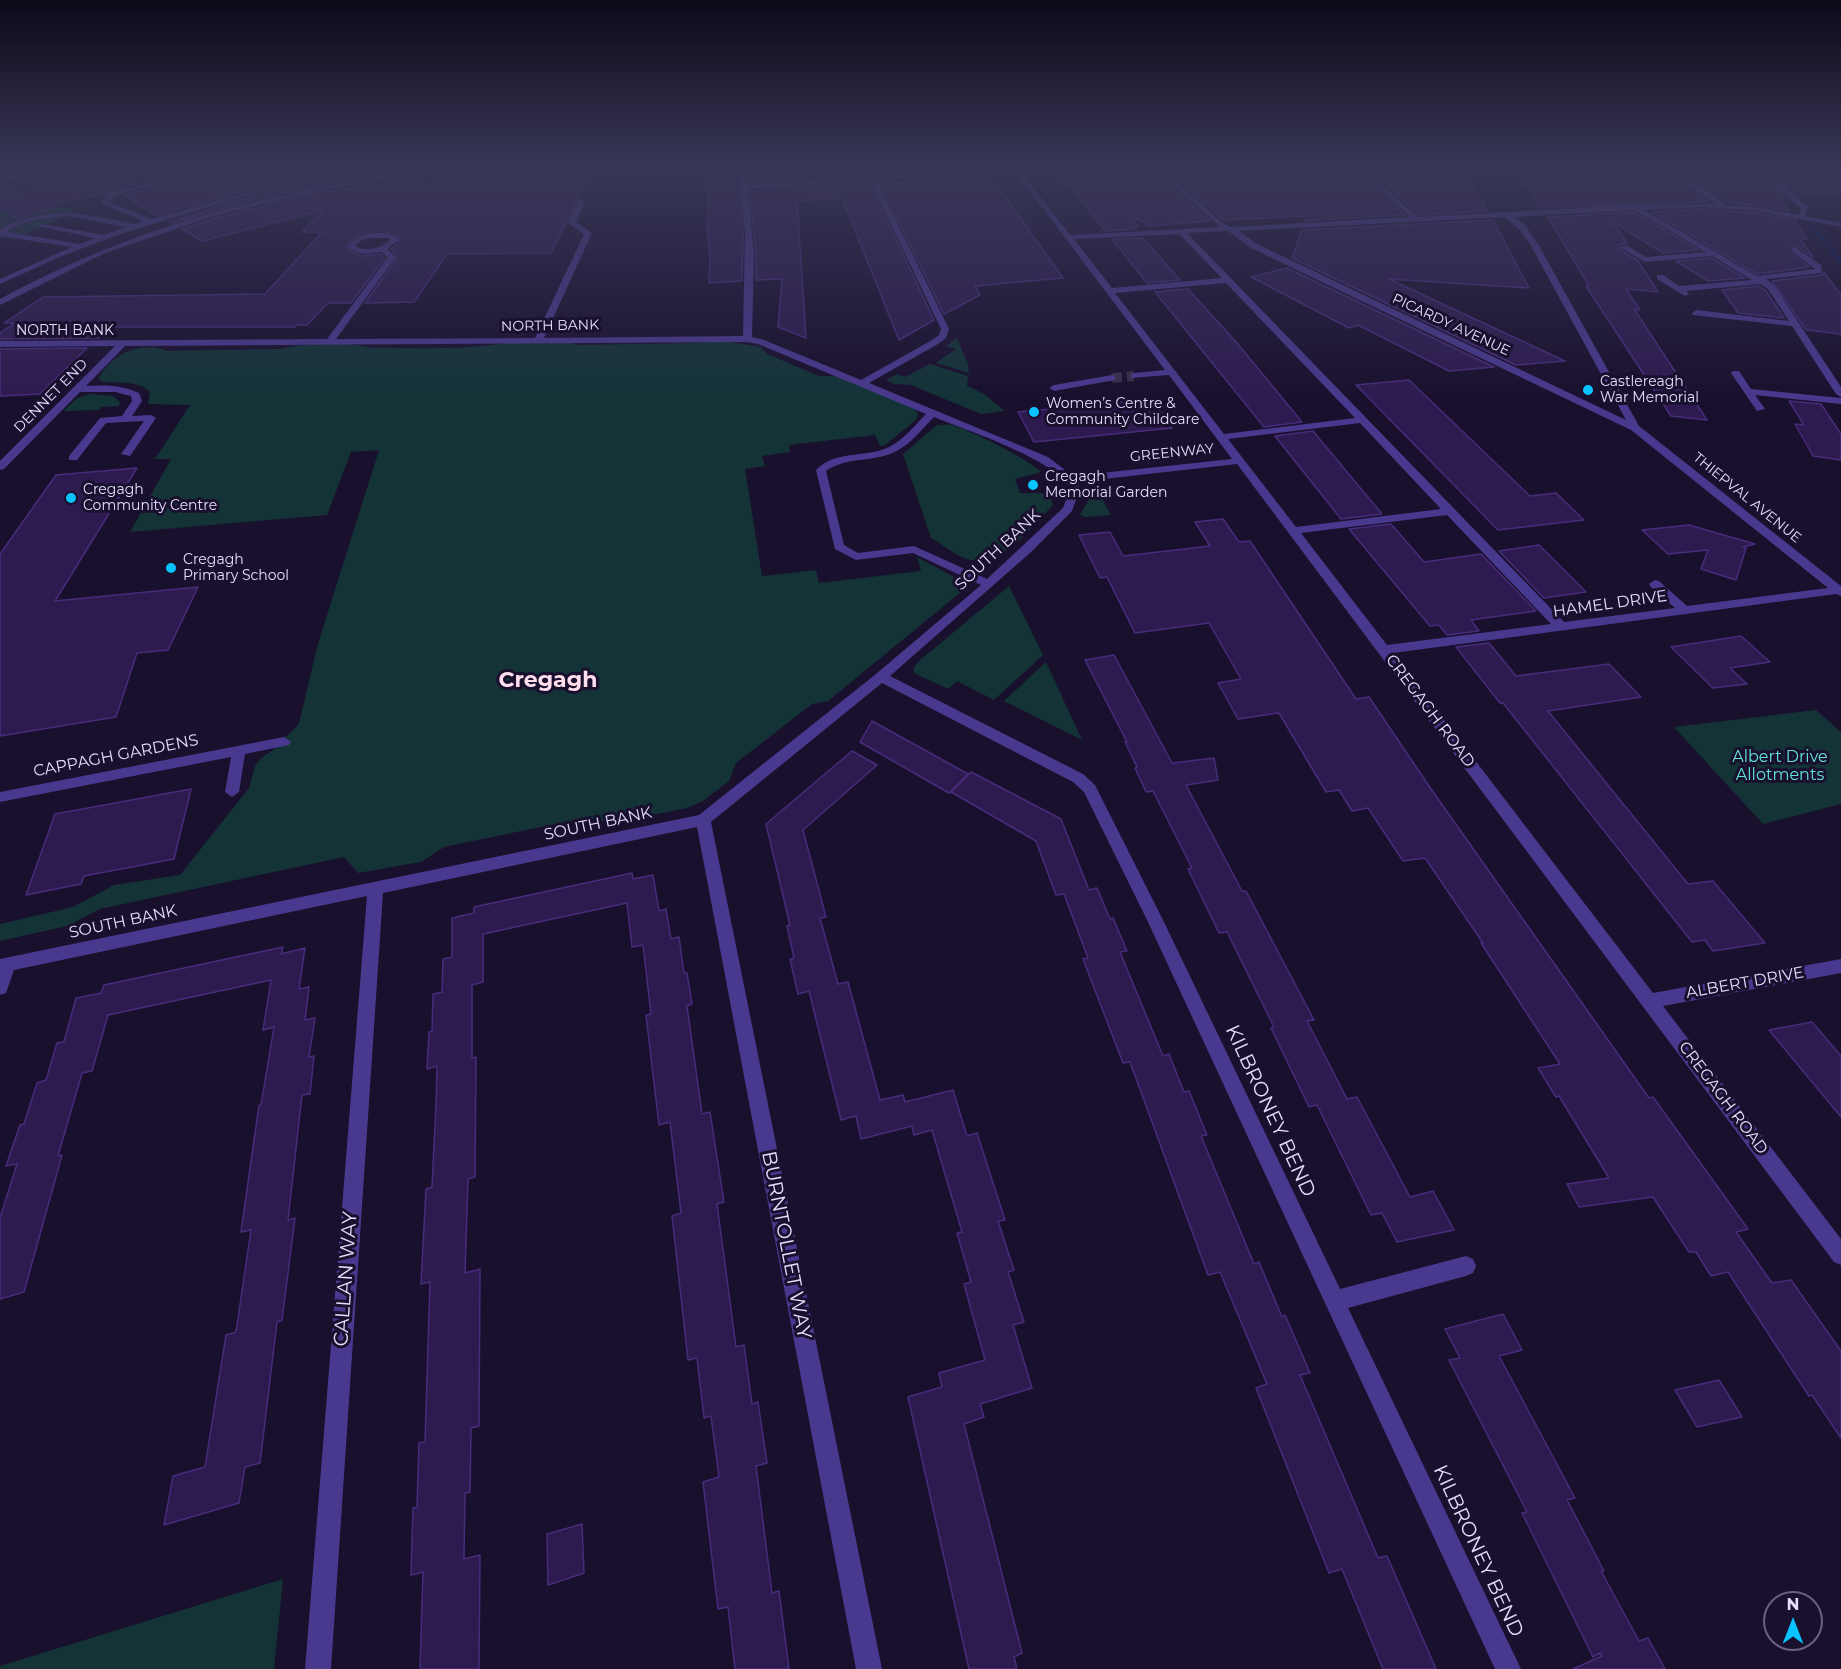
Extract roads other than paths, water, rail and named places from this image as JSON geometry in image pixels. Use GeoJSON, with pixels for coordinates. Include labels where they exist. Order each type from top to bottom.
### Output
{"type":"FeatureCollection","features":[{"type":"Feature","properties":{"kind":"street"},"geometry":{"type":"LineString","coordinates":[[0,282],[78,247]]}},
{"type":"Feature","properties":{"kind":"street"},"geometry":{"type":"LineString","coordinates":[[0,302],[74,263],[116,247]]}},
{"type":"Feature","properties":{"kind":"street"},"geometry":{"type":"LineString","coordinates":[[351,247],[356,251],[388,247]]}},
{"type":"Feature","properties":{"kind":"street"},"geometry":{"type":"LineString","coordinates":[[539,339],[582,247]]}},
{"type":"Feature","properties":{"kind":"street"},"geometry":{"type":"LineString","coordinates":[[747,339],[749,247]]}},
{"type":"Feature","properties":{"kind":"street"},"geometry":{"type":"LineString","coordinates":[[863,383],[943,336],[945,329],[906,247]]}},
{"type":"Feature","properties":{"kind":"street","name":"CREGAGH ROAD"},"geometry":{"type":"LineString","coordinates":[[1076,247],[1384,650],[1841,1255]]}},
{"type":"Feature","properties":{"kind":"street"},"geometry":{"type":"LineString","coordinates":[[1196,247],[1562,628]]}},
{"type":"Feature","properties":{"kind":"street","name":"PICARDY AVENUE"},"geometry":{"type":"LineString","coordinates":[[1256,247],[1635,428]]}},
{"type":"Feature","properties":{"kind":"street"},"geometry":{"type":"LineString","coordinates":[[1536,247],[1635,428]]}},
{"type":"Feature","properties":{"kind":"street"},"geometry":{"type":"LineString","coordinates":[[1623,247],[1645,261],[1714,253]]}},
{"type":"Feature","properties":{"kind":"street"},"geometry":{"type":"LineString","coordinates":[[1703,247],[1760,280],[1778,295],[1841,394]]}},
{"type":"Feature","properties":{"kind":"street"},"geometry":{"type":"LineString","coordinates":[[329,342],[392,257],[382,249]]}},
{"type":"Feature","properties":{"kind":"street"},"geometry":{"type":"LineString","coordinates":[[1678,289],[1819,271],[1818,267],[1795,249]]}},
{"type":"Feature","properties":{"kind":"street"},"geometry":{"type":"LineString","coordinates":[[1660,277],[1686,295]]}},
{"type":"Feature","properties":{"kind":"street"},"geometry":{"type":"LineString","coordinates":[[1109,291],[1228,280]]}},
{"type":"Feature","properties":{"kind":"street"},"geometry":{"type":"LineString","coordinates":[[1706,325],[1694,310],[1796,324]]}},
{"type":"Feature","properties":{"kind":"street","name":"NORTH BANK"},"geometry":{"type":"LineString","coordinates":[[0,344],[120,345],[539,339],[747,339],[761,342],[863,383],[1044,459],[1071,479]]}},
{"type":"Feature","properties":{"kind":"street","name":"DENNET END"},"geometry":{"type":"LineString","coordinates":[[0,466],[120,345]]}},
{"type":"Feature","properties":{"kind":"street"},"geometry":{"type":"LineString","coordinates":[[1134,376],[1172,372]]}},
{"type":"Feature","properties":{"kind":"street"},"geometry":{"type":"LineString","coordinates":[[1736,373],[1760,409]]}},
{"type":"Feature","properties":{"kind":"street"},"geometry":{"type":"LineString","coordinates":[[1054,388],[1112,378]]}},
{"type":"Feature","properties":{"kind":"street"},"geometry":{"type":"LineString","coordinates":[[77,389],[116,389],[132,393],[137,401],[125,419]]}},
{"type":"Feature","properties":{"kind":"street"},"geometry":{"type":"LineString","coordinates":[[1746,391],[1841,401]]}},
{"type":"Feature","properties":{"kind":"street"},"geometry":{"type":"LineString","coordinates":[[933,413],[894,448],[883,453],[833,460],[820,470],[839,547],[856,557],[914,549],[988,585]]}},
{"type":"Feature","properties":{"kind":"street"},"geometry":{"type":"LineString","coordinates":[[73,458],[103,420],[151,418],[126,454]]}},
{"type":"Feature","properties":{"kind":"street"},"geometry":{"type":"LineString","coordinates":[[1221,437],[1361,420]]}},
{"type":"Feature","properties":{"kind":"street","name":"THIEPVAL AVENUE"},"geometry":{"type":"LineString","coordinates":[[1635,428],[1840,591]]}},
{"type":"Feature","properties":{"kind":"street","name":"GREENWAY"},"geometry":{"type":"LineString","coordinates":[[1071,479],[1240,461]]}},
{"type":"Feature","properties":{"kind":"street","name":"SOUTH BANK"},"geometry":{"type":"LineString","coordinates":[[4,965],[703,820],[881,677],[988,585],[1068,509],[1075,489],[1071,479]]}},
{"type":"Feature","properties":{"kind":"street"},"geometry":{"type":"LineString","coordinates":[[1293,531],[1449,512]]}},
{"type":"Feature","properties":{"kind":"street"},"geometry":{"type":"LineString","coordinates":[[1655,584],[1684,610]]}},
{"type":"Feature","properties":{"kind":"street","name":"HAMEL DRIVE"},"geometry":{"type":"LineString","coordinates":[[1384,650],[1840,591]]}},
{"type":"Feature","properties":{"kind":"street","name":"KILBRONEY BEND"},"geometry":{"type":"LineString","coordinates":[[881,677],[1078,778],[1090,789],[1156,922],[1508,1669]]}},
{"type":"Feature","properties":{"kind":"street","name":"CAPPAGH GARDENS"},"geometry":{"type":"LineString","coordinates":[[0,797],[284,742]]}},
{"type":"Feature","properties":{"kind":"street"},"geometry":{"type":"LineString","coordinates":[[232,792],[239,751]]}},
{"type":"Feature","properties":{"kind":"street","name":"BURNTOLLET WAY"},"geometry":{"type":"LineString","coordinates":[[703,820],[869,1669]]}},
{"type":"Feature","properties":{"kind":"street","name":"CALLAN WAY"},"geometry":{"type":"LineString","coordinates":[[318,1669],[375,889]]}},
{"type":"Feature","properties":{"kind":"street"},"geometry":{"type":"LineString","coordinates":[[0,988],[4,965]]}},
{"type":"Feature","properties":{"kind":"street","name":"ALBERT DRIVE"},"geometry":{"type":"LineString","coordinates":[[1650,1001],[1841,966]]}},
{"type":"Feature","properties":{"kind":"street"},"geometry":{"type":"LineString","coordinates":[[1335,1300],[1466,1266]]}},
{"type":"Feature","properties":{"kind":"waterway"},"geometry":{"type":"LineString","coordinates":[[1828,247],[1841,263]]}},
{"type":"Feature","properties":{"kind":"tunnel"},"geometry":{"type":"LineString","coordinates":[[1112,378],[1134,376]]}},
{"type":"Feature","properties":{"kind":"place","name":"Castlereagh War Memorial"},"geometry":{"type":"Point","coordinates":[1588,390]}},
{"type":"Feature","properties":{"kind":"place","name":"Women’s Centre & Community Childcare"},"geometry":{"type":"Point","coordinates":[1034,412]}},
{"type":"Feature","properties":{"kind":"place","name":"Cregagh Memorial Garden"},"geometry":{"type":"Point","coordinates":[1033,485]}},
{"type":"Feature","properties":{"kind":"place","name":"Cregagh Community Centre"},"geometry":{"type":"Point","coordinates":[71,498]}},
{"type":"Feature","properties":{"kind":"place","name":"Cregagh Primary School"},"geometry":{"type":"Point","coordinates":[171,568]}},
{"type":"Feature","properties":{"kind":"district","name":"Cregagh"},"geometry":{"type":"Point","coordinates":[548,681]}},
{"type":"Feature","properties":{"kind":"park label","name":"Albert Drive Allotments"},"geometry":{"type":"Point","coordinates":[1780,766]}}]}
